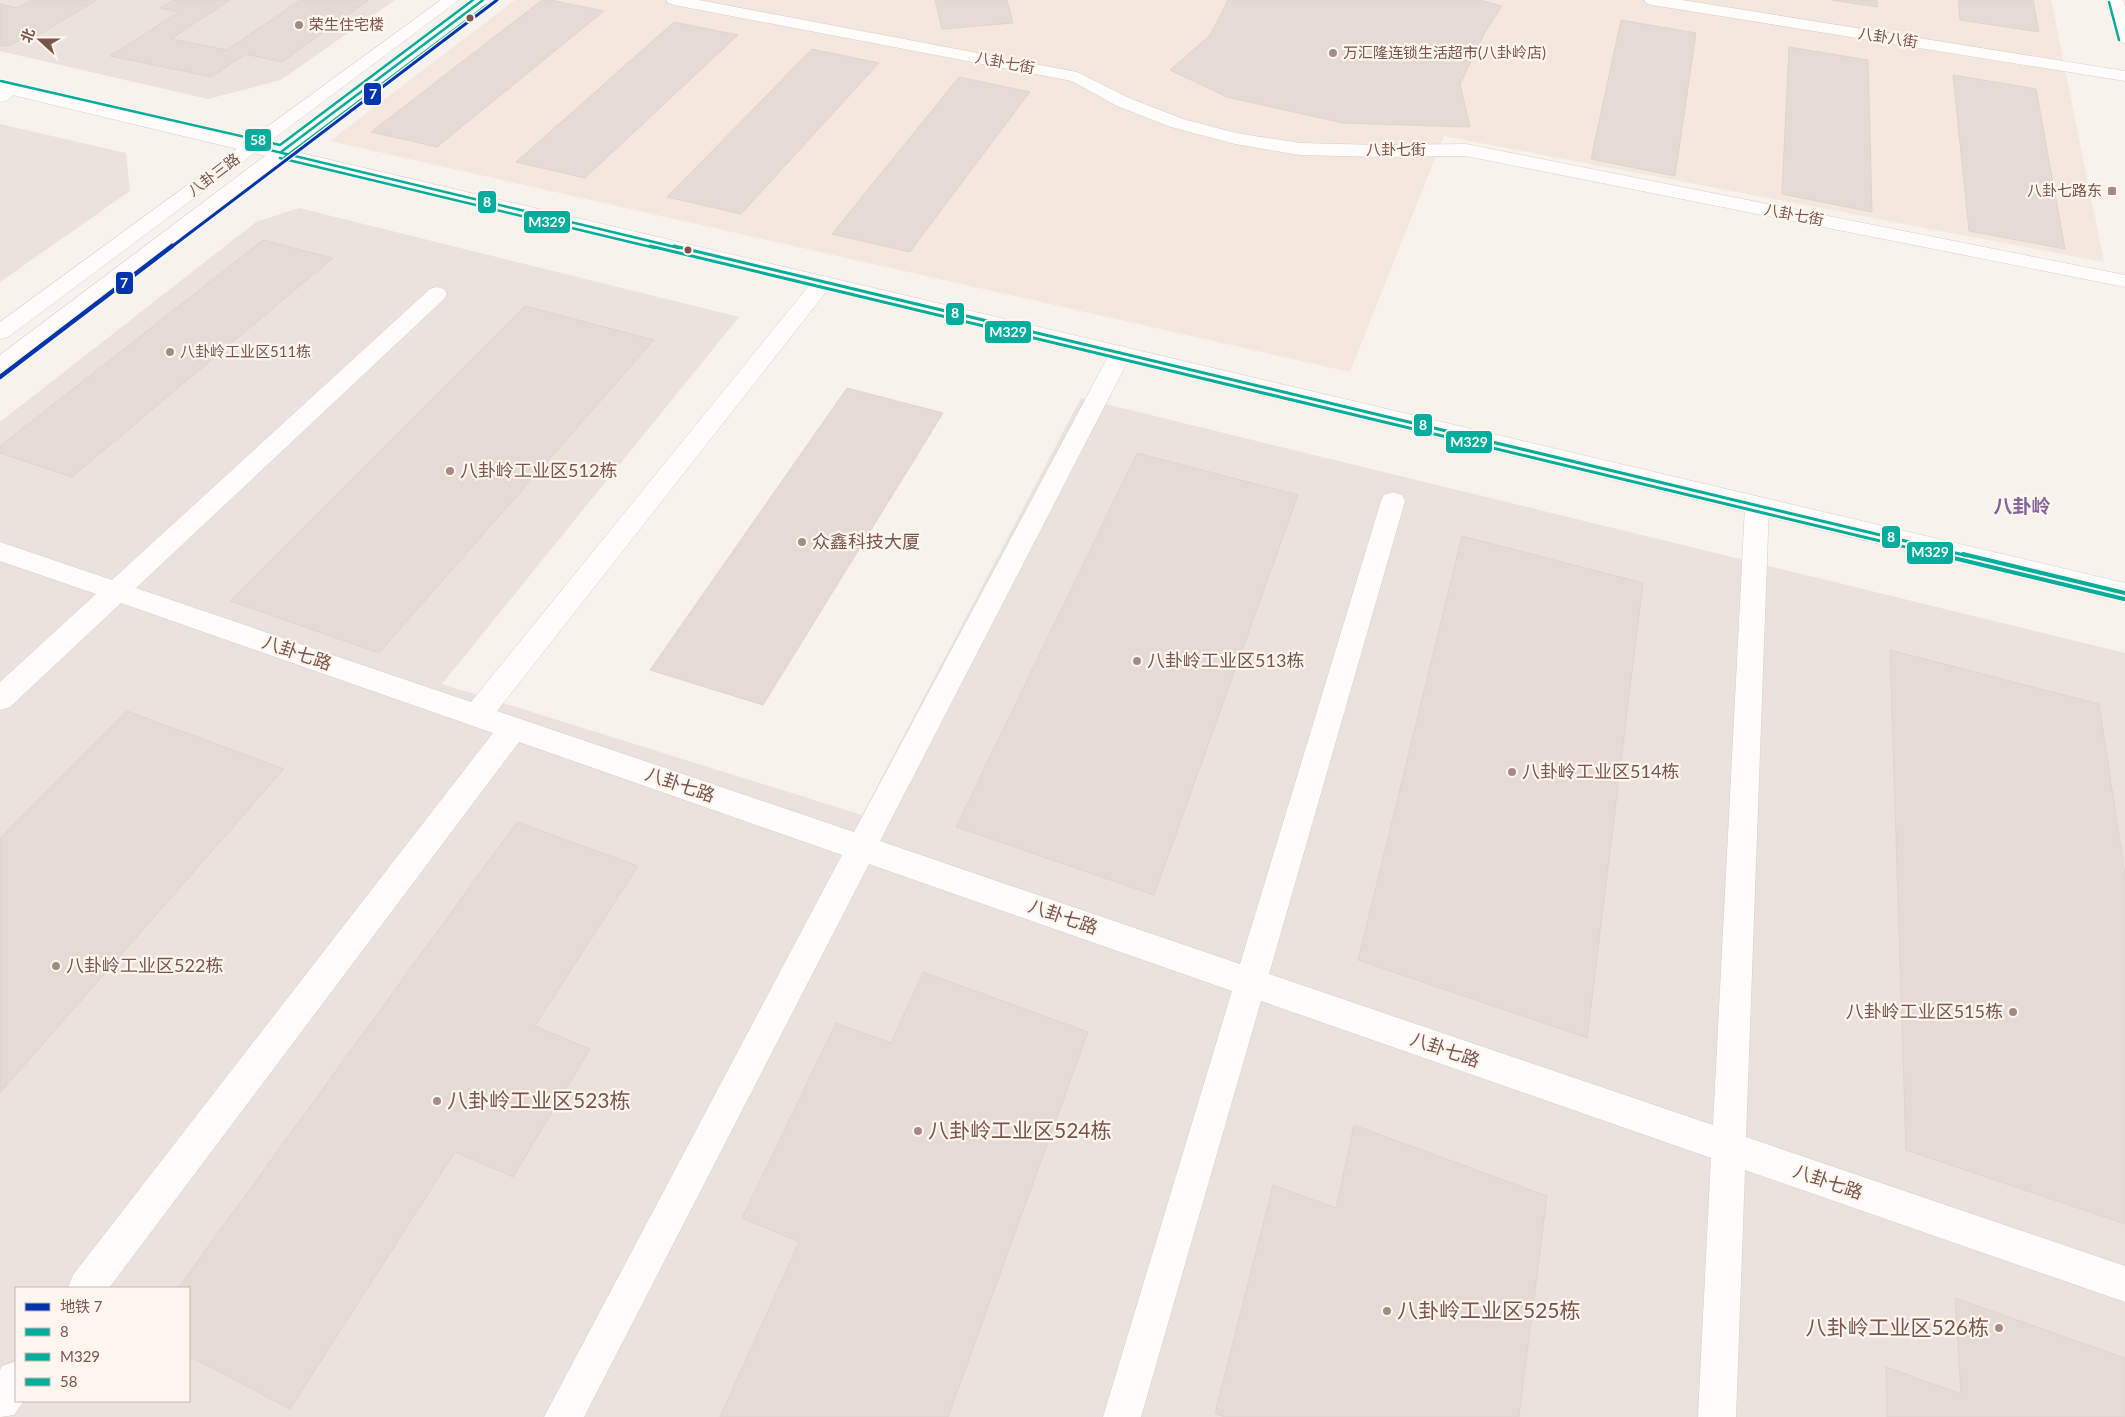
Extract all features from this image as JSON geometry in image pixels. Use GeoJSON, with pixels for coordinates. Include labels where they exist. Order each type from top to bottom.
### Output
{"type":"FeatureCollection","features":[{"type":"Feature","properties":{"kind":"street","name":"八卦三路"},"geometry":{"type":"LineString","coordinates":[[0,332],[451,0]]}},
{"type":"Feature","properties":{"kind":"street","name":"八卦三路"},"geometry":{"type":"LineString","coordinates":[[0,366],[483,0]]}},
{"type":"Feature","properties":{"kind":"street","name":"八卦七街"},"geometry":{"type":"LineString","coordinates":[[674,0],[1077,77],[1123,102],[1177,122],[1235,138],[1300,149],[1380,151],[1466,150],[2125,281]]}},
{"type":"Feature","properties":{"kind":"street","name":"八卦八街"},"geometry":{"type":"LineString","coordinates":[[1652,0],[2125,76]]}},
{"type":"Feature","properties":{"kind":"street"},"geometry":{"type":"LineString","coordinates":[[2116,0],[2125,38]]}},
{"type":"Feature","properties":{"kind":"street"},"geometry":{"type":"LineString","coordinates":[[4,91],[281,152],[2125,593]]}},
{"type":"Feature","properties":{"kind":"street"},"geometry":{"type":"LineString","coordinates":[[478,715],[823,282]]}},
{"type":"Feature","properties":{"kind":"street"},"geometry":{"type":"LineString","coordinates":[[0,699],[437,294]]}},
{"type":"Feature","properties":{"kind":"street"},"geometry":{"type":"LineString","coordinates":[[564,1417],[1121,353]]}},
{"type":"Feature","properties":{"kind":"street"},"geometry":{"type":"LineString","coordinates":[[1122,1417],[1394,501]]}},
{"type":"Feature","properties":{"kind":"street"},"geometry":{"type":"LineString","coordinates":[[1717,1417],[1757,506]]}},
{"type":"Feature","properties":{"kind":"street","name":"八卦七路"},"geometry":{"type":"LineString","coordinates":[[0,552],[478,715],[2125,1284]]}},
{"type":"Feature","properties":{"kind":"street"},"geometry":{"type":"LineString","coordinates":[[87,1287],[513,728]]}},
{"type":"Feature","properties":{"kind":"street"},"geometry":{"type":"LineString","coordinates":[[0,1401],[15,1381]]}},
{"type":"Feature","properties":{"kind":"shaded area"},"geometry":{"type":"Polygon","coordinates":[[[0,0],[395,0],[281,80],[208,99],[0,51],[0,0]]]}},
{"type":"Feature","properties":{"kind":"shaded area"},"geometry":{"type":"Polygon","coordinates":[[[515,0],[2051,0],[2104,262],[1444,136],[1350,372],[330,141],[515,0]]]}},
{"type":"Feature","properties":{"kind":"shaded area"},"geometry":{"type":"Polygon","coordinates":[[[0,124],[126,153],[130,191],[0,282],[0,124]]]}},
{"type":"Feature","properties":{"kind":"shaded area"},"geometry":{"type":"Polygon","coordinates":[[[299,208],[739,317],[442,684],[862,815],[1081,398],[2125,653],[2125,1417],[0,1417],[0,422],[256,222],[299,208]]]}},
{"type":"Feature","properties":{"kind":"building"},"geometry":{"type":"Polygon","coordinates":[[[33,0],[97,0],[30,40],[23,38],[12,45],[0,46],[0,4],[17,8],[33,0]]]}},
{"type":"Feature","properties":{"kind":"building","name":"荣生住宅楼"},"geometry":{"type":"Polygon","coordinates":[[[173,0],[230,0],[171,39],[227,50],[300,0],[369,0],[282,62],[245,54],[212,77],[110,56],[179,12],[160,8],[173,0]]]}},
{"type":"Feature","properties":{"kind":"building"},"geometry":{"type":"Polygon","coordinates":[[[542,0],[551,0],[604,11],[437,147],[371,132],[542,0]]]}},
{"type":"Feature","properties":{"kind":"building"},"geometry":{"type":"Polygon","coordinates":[[[935,0],[1007,0],[1013,23],[942,29],[935,0]]]}},
{"type":"Feature","properties":{"kind":"building","name":"万汇隆连锁生活超市(八卦岭店)"},"geometry":{"type":"Polygon","coordinates":[[[1228,0],[1480,0],[1502,6],[1484,34],[1460,84],[1470,127],[1343,123],[1227,97],[1170,70],[1210,35],[1228,0]]]}},
{"type":"Feature","properties":{"kind":"building"},"geometry":{"type":"Polygon","coordinates":[[[1832,0],[1877,0],[1877,7],[1832,0]]]}},
{"type":"Feature","properties":{"kind":"building"},"geometry":{"type":"Polygon","coordinates":[[[1958,0],[2033,0],[2039,32],[1960,20],[1958,0]]]}},
{"type":"Feature","properties":{"kind":"building"},"geometry":{"type":"Polygon","coordinates":[[[1621,20],[1696,33],[1675,176],[1591,159],[1621,20]]]}},
{"type":"Feature","properties":{"kind":"building"},"geometry":{"type":"Polygon","coordinates":[[[674,22],[738,35],[585,178],[516,162],[674,22]]]}},
{"type":"Feature","properties":{"kind":"building"},"geometry":{"type":"Polygon","coordinates":[[[1789,47],[1868,60],[1872,212],[1782,194],[1789,47]]]}},
{"type":"Feature","properties":{"kind":"building"},"geometry":{"type":"Polygon","coordinates":[[[812,49],[879,63],[741,214],[667,197],[812,49]]]}},
{"type":"Feature","properties":{"kind":"building"},"geometry":{"type":"Polygon","coordinates":[[[1953,75],[2036,89],[2065,249],[1969,231],[1953,75]]]}},
{"type":"Feature","properties":{"kind":"building"},"geometry":{"type":"Polygon","coordinates":[[[959,77],[1030,92],[910,252],[832,234],[959,77]]]}},
{"type":"Feature","properties":{"kind":"building","name":"八卦岭工业区511栋"},"geometry":{"type":"Polygon","coordinates":[[[263,240],[333,258],[72,477],[0,453],[0,446],[263,240]]]}},
{"type":"Feature","properties":{"kind":"building","name":"八卦岭工业区512栋"},"geometry":{"type":"Polygon","coordinates":[[[525,306],[654,340],[379,653],[230,601],[525,306]]]}},
{"type":"Feature","properties":{"kind":"building","name":"众鑫科技大厦"},"geometry":{"type":"Polygon","coordinates":[[[847,388],[943,413],[763,705],[650,670],[847,388]]]}},
{"type":"Feature","properties":{"kind":"building","name":"八卦岭工业区513栋"},"geometry":{"type":"Polygon","coordinates":[[[1137,453],[1298,495],[1154,895],[956,827],[1137,453]]]}},
{"type":"Feature","properties":{"kind":"building","name":"八卦岭工业区514栋"},"geometry":{"type":"Polygon","coordinates":[[[1462,536],[1643,583],[1587,1038],[1358,960],[1462,536]]]}},
{"type":"Feature","properties":{"kind":"building","name":"八卦岭工业区515栋"},"geometry":{"type":"Polygon","coordinates":[[[1890,650],[2099,704],[2125,875],[2125,1224],[1906,1150],[1890,650]]]}},
{"type":"Feature","properties":{"kind":"building","name":"八卦岭工业区522栋"},"geometry":{"type":"Polygon","coordinates":[[[127,711],[284,769],[0,1093],[0,838],[127,711]]]}},
{"type":"Feature","properties":{"kind":"building","name":"八卦岭工业区523栋"},"geometry":{"type":"Polygon","coordinates":[[[517,822],[638,866],[535,1026],[590,1049],[513,1177],[455,1152],[290,1409],[190,1357],[190,1287],[179,1287],[517,822]]]}},
{"type":"Feature","properties":{"kind":"building","name":"八卦岭工业区524栋"},"geometry":{"type":"Polygon","coordinates":[[[923,972],[1088,1032],[948,1417],[720,1417],[799,1242],[742,1218],[836,1023],[891,1043],[923,972]]]}},
{"type":"Feature","properties":{"kind":"building","name":"八卦岭工业区525栋"},"geometry":{"type":"Polygon","coordinates":[[[1354,1125],[1547,1196],[1519,1417],[1224,1417],[1215,1413],[1273,1185],[1336,1208],[1354,1125]]]}},
{"type":"Feature","properties":{"kind":"building","name":"八卦岭工业区526栋"},"geometry":{"type":"Polygon","coordinates":[[[1955,1298],[2125,1358],[2125,1417],[1887,1417],[1886,1367],[1961,1394],[1955,1298]]]}},
{"type":"Feature","properties":{"kind":"metro line","name":"7"},"geometry":{"type":"LineString","coordinates":[[0,377],[497,0]]}},
{"type":"Feature","properties":{"kind":"transit line","name":"58"},"geometry":{"type":"LineString","coordinates":[[1,81],[280,145],[473,0]]}},
{"type":"Feature","properties":{"kind":"transit line","name":"8"},"geometry":{"type":"LineString","coordinates":[[281,152],[483,0]]}},
{"type":"Feature","properties":{"kind":"transit line","name":"M329"},"geometry":{"type":"LineString","coordinates":[[2109,2],[2119,40]]}},
{"type":"Feature","properties":{"kind":"transit line","name":"M329"},"geometry":{"type":"LineString","coordinates":[[285,157],[487,5]]}},
{"type":"Feature","properties":{"kind":"transit line","name":"8"},"geometry":{"type":"LineString","coordinates":[[253,146],[2125,593]]}},
{"type":"Feature","properties":{"kind":"transit line","name":"M329"},"geometry":{"type":"LineString","coordinates":[[280,158],[2124,599]]}},
{"type":"Feature","properties":{"kind":"place","name":"荣生住宅楼"},"geometry":{"type":"Point","coordinates":[299,25]}},
{"type":"Feature","properties":{"kind":"place","name":"万汇隆连锁生活超市(八卦岭店)"},"geometry":{"type":"Point","coordinates":[1333,53]}},
{"type":"Feature","properties":{"kind":"place","name":"八卦七路东"},"geometry":{"type":"Point","coordinates":[2112,191]}},
{"type":"Feature","properties":{"kind":"place","name":"八卦岭工业区511栋"},"geometry":{"type":"Point","coordinates":[170,352]}},
{"type":"Feature","properties":{"kind":"place","name":"八卦岭工业区512栋"},"geometry":{"type":"Point","coordinates":[450,471]}},
{"type":"Feature","properties":{"kind":"place","name":"众鑫科技大厦"},"geometry":{"type":"Point","coordinates":[802,542]}},
{"type":"Feature","properties":{"kind":"place","name":"八卦岭工业区513栋"},"geometry":{"type":"Point","coordinates":[1137,661]}},
{"type":"Feature","properties":{"kind":"place","name":"八卦岭工业区514栋"},"geometry":{"type":"Point","coordinates":[1512,772]}},
{"type":"Feature","properties":{"kind":"place","name":"八卦岭工业区522栋"},"geometry":{"type":"Point","coordinates":[56,966]}},
{"type":"Feature","properties":{"kind":"place","name":"八卦岭工业区515栋"},"geometry":{"type":"Point","coordinates":[2013,1012]}},
{"type":"Feature","properties":{"kind":"place","name":"八卦岭工业区523栋"},"geometry":{"type":"Point","coordinates":[437,1101]}},
{"type":"Feature","properties":{"kind":"place","name":"八卦岭工业区524栋"},"geometry":{"type":"Point","coordinates":[918,1131]}},
{"type":"Feature","properties":{"kind":"place","name":"八卦岭工业区525栋"},"geometry":{"type":"Point","coordinates":[1387,1311]}},
{"type":"Feature","properties":{"kind":"place","name":"八卦岭工业区526栋"},"geometry":{"type":"Point","coordinates":[1999,1328]}},
{"type":"Feature","properties":{"kind":"district","name":"八卦岭"},"geometry":{"type":"Point","coordinates":[2022,506]}}]}
